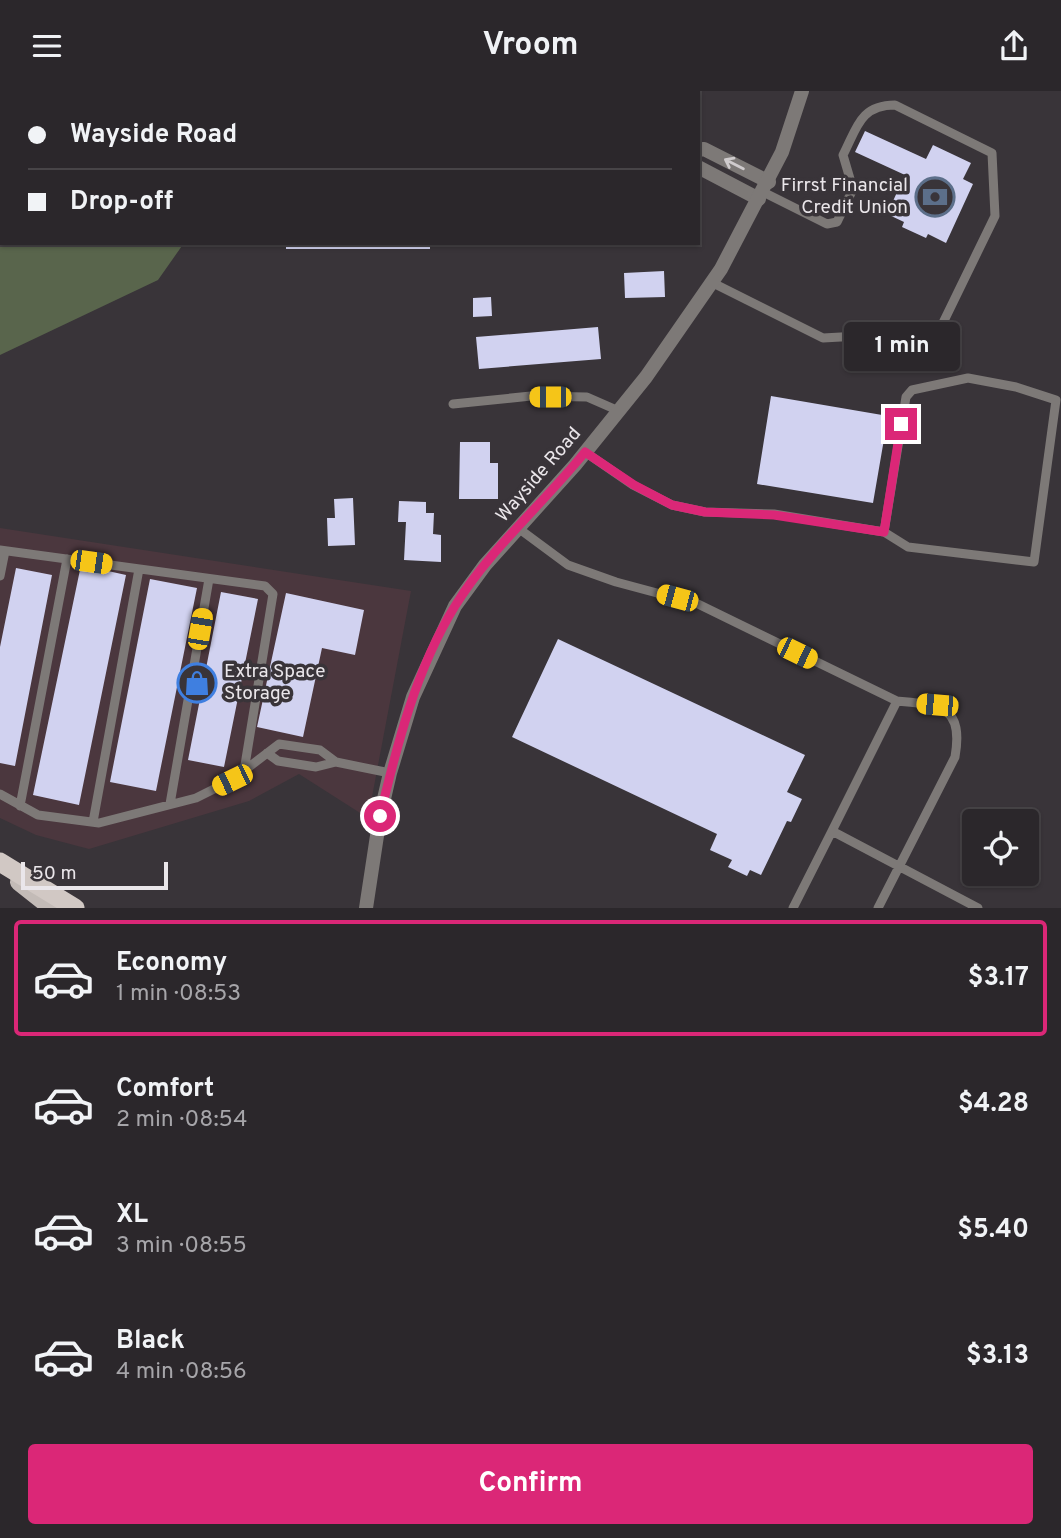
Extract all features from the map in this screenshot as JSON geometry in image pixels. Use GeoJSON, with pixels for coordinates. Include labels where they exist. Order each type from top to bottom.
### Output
{"type":"FeatureCollection","features":[{"type":"Feature","properties":{"kind":"highway"},"geometry":{"type":"LineString","coordinates":[[0,862],[75,908]]}},
{"type":"Feature","properties":{"kind":"main road"},"geometry":{"type":"LineString","coordinates":[[0,867],[52,908]]}},
{"type":"Feature","properties":{"kind":"street","name":"Wayside Road"},"geometry":{"type":"LineString","coordinates":[[366,908],[380,816],[390,773],[413,697],[449,616],[485,565],[585,452],[646,377],[711,282],[764,191],[782,152],[802,91]]}},
{"type":"Feature","properties":{"kind":"street"},"geometry":{"type":"LineString","coordinates":[[700,150],[704,149],[764,191]]}},
{"type":"Feature","properties":{"kind":"street"},"geometry":{"type":"LineString","coordinates":[[700,168],[764,191]]}},
{"type":"Feature","properties":{"kind":"lane"},"geometry":{"type":"LineString","coordinates":[[711,282],[823,338],[930,333],[940,330],[995,216],[992,153],[895,105],[879,105],[864,114],[843,155],[853,189],[837,222],[827,224],[764,191]]}},
{"type":"Feature","properties":{"kind":"lane"},"geometry":{"type":"LineString","coordinates":[[585,452],[634,485],[672,505],[705,512],[774,515],[884,532],[908,547],[1034,562],[1056,400],[1016,387],[968,379],[912,390],[906,397],[884,532]]}},
{"type":"Feature","properties":{"kind":"lane"},"geometry":{"type":"LineString","coordinates":[[453,404],[531,397],[587,397],[618,411]]}},
{"type":"Feature","properties":{"kind":"lane"},"geometry":{"type":"LineString","coordinates":[[518,529],[568,565],[616,582],[698,604],[897,701],[937,705],[953,717],[958,739],[955,757],[878,908]]}},
{"type":"Feature","properties":{"kind":"lane"},"geometry":{"type":"LineString","coordinates":[[0,576],[2,551],[265,586],[274,594],[244,771]]}},
{"type":"Feature","properties":{"kind":"lane"},"geometry":{"type":"LineString","coordinates":[[20,806],[67,559]]}},
{"type":"Feature","properties":{"kind":"lane"},"geometry":{"type":"LineString","coordinates":[[93,822],[139,569]]}},
{"type":"Feature","properties":{"kind":"lane"},"geometry":{"type":"LineString","coordinates":[[170,804],[209,579]]}},
{"type":"Feature","properties":{"kind":"lane"},"geometry":{"type":"LineString","coordinates":[[793,908],[897,701]]}},
{"type":"Feature","properties":{"kind":"lane"},"geometry":{"type":"LineString","coordinates":[[0,794],[38,815],[93,822],[196,798],[244,771],[279,744],[320,750],[336,762],[390,773]]}},
{"type":"Feature","properties":{"kind":"lane"},"geometry":{"type":"LineString","coordinates":[[267,753],[278,761],[316,767],[336,762]]}},
{"type":"Feature","properties":{"kind":"lane"},"geometry":{"type":"LineString","coordinates":[[832,831],[978,908]]}},
{"type":"Feature","properties":{"kind":"shaded area","name":"Extra Space Storage"},"geometry":{"type":"Polygon","coordinates":[[[0,528],[411,591],[368,818],[299,774],[249,801],[89,849],[36,835],[0,818],[0,528]]]}},
{"type":"Feature","properties":{"kind":"green space"},"geometry":{"type":"Polygon","coordinates":[[[0,245],[183,245],[158,280],[0,355],[0,245]]]}},
{"type":"Feature","properties":{"kind":"building"},"geometry":{"type":"Polygon","coordinates":[[[865,131],[926,159],[933,145],[971,163],[963,179],[973,184],[946,243],[928,234],[926,238],[902,227],[904,222],[887,214],[905,175],[855,152],[865,131]]]}},
{"type":"Feature","properties":{"kind":"building"},"geometry":{"type":"Polygon","coordinates":[[[286,245],[430,245],[430,249],[286,249],[286,245]]]}},
{"type":"Feature","properties":{"kind":"building"},"geometry":{"type":"Polygon","coordinates":[[[664,271],[665,297],[625,298],[624,273],[664,271]]]}},
{"type":"Feature","properties":{"kind":"building"},"geometry":{"type":"Polygon","coordinates":[[[491,297],[492,316],[473,317],[473,298],[491,297]]]}},
{"type":"Feature","properties":{"kind":"building"},"geometry":{"type":"Polygon","coordinates":[[[598,327],[601,359],[479,369],[476,337],[598,327]]]}},
{"type":"Feature","properties":{"kind":"building"},"geometry":{"type":"Polygon","coordinates":[[[771,396],[888,416],[873,503],[757,484],[771,396]]]}},
{"type":"Feature","properties":{"kind":"building"},"geometry":{"type":"Polygon","coordinates":[[[460,442],[490,442],[490,463],[498,463],[498,499],[459,499],[460,442]]]}},
{"type":"Feature","properties":{"kind":"building"},"geometry":{"type":"Polygon","coordinates":[[[353,498],[355,545],[328,546],[327,518],[335,518],[334,499],[353,498]]]}},
{"type":"Feature","properties":{"kind":"building"},"geometry":{"type":"Polygon","coordinates":[[[399,501],[426,502],[426,513],[434,513],[433,534],[441,535],[441,562],[404,560],[406,522],[398,522],[399,501]]]}},
{"type":"Feature","properties":{"kind":"building"},"geometry":{"type":"Polygon","coordinates":[[[81,565],[126,575],[79,805],[33,795],[81,565]]]}},
{"type":"Feature","properties":{"kind":"building"},"geometry":{"type":"Polygon","coordinates":[[[16,568],[52,575],[15,766],[0,763],[0,647],[16,568]]]}},
{"type":"Feature","properties":{"kind":"building"},"geometry":{"type":"Polygon","coordinates":[[[150,579],[197,588],[156,791],[110,782],[150,579]]]}},
{"type":"Feature","properties":{"kind":"building"},"geometry":{"type":"Polygon","coordinates":[[[221,592],[258,599],[224,767],[188,760],[221,592]]]}},
{"type":"Feature","properties":{"kind":"building"},"geometry":{"type":"Polygon","coordinates":[[[286,593],[364,610],[355,655],[322,648],[303,737],[257,727],[286,593]]]}},
{"type":"Feature","properties":{"kind":"building"},"geometry":{"type":"Polygon","coordinates":[[[558,639],[805,755],[787,792],[802,799],[791,822],[787,821],[761,875],[750,870],[747,876],[728,867],[732,860],[710,850],[717,834],[512,737],[558,639]]]}},
{"type":"Feature","properties":{"kind":"place","name":"Firrst Financial Credit Union"},"geometry":{"type":"Point","coordinates":[935,197]}},
{"type":"Feature","properties":{"kind":"place","name":"Extra Space Storage"},"geometry":{"type":"Point","coordinates":[197,683]}},
{"type":"Feature","properties":{"kind":"route"},"geometry":{"type":"LineString","coordinates":[[380,816],[413,697],[455,606],[485,565],[585,452],[634,485],[672,505],[705,512],[774,515],[884,532],[901,424]]}}]}
